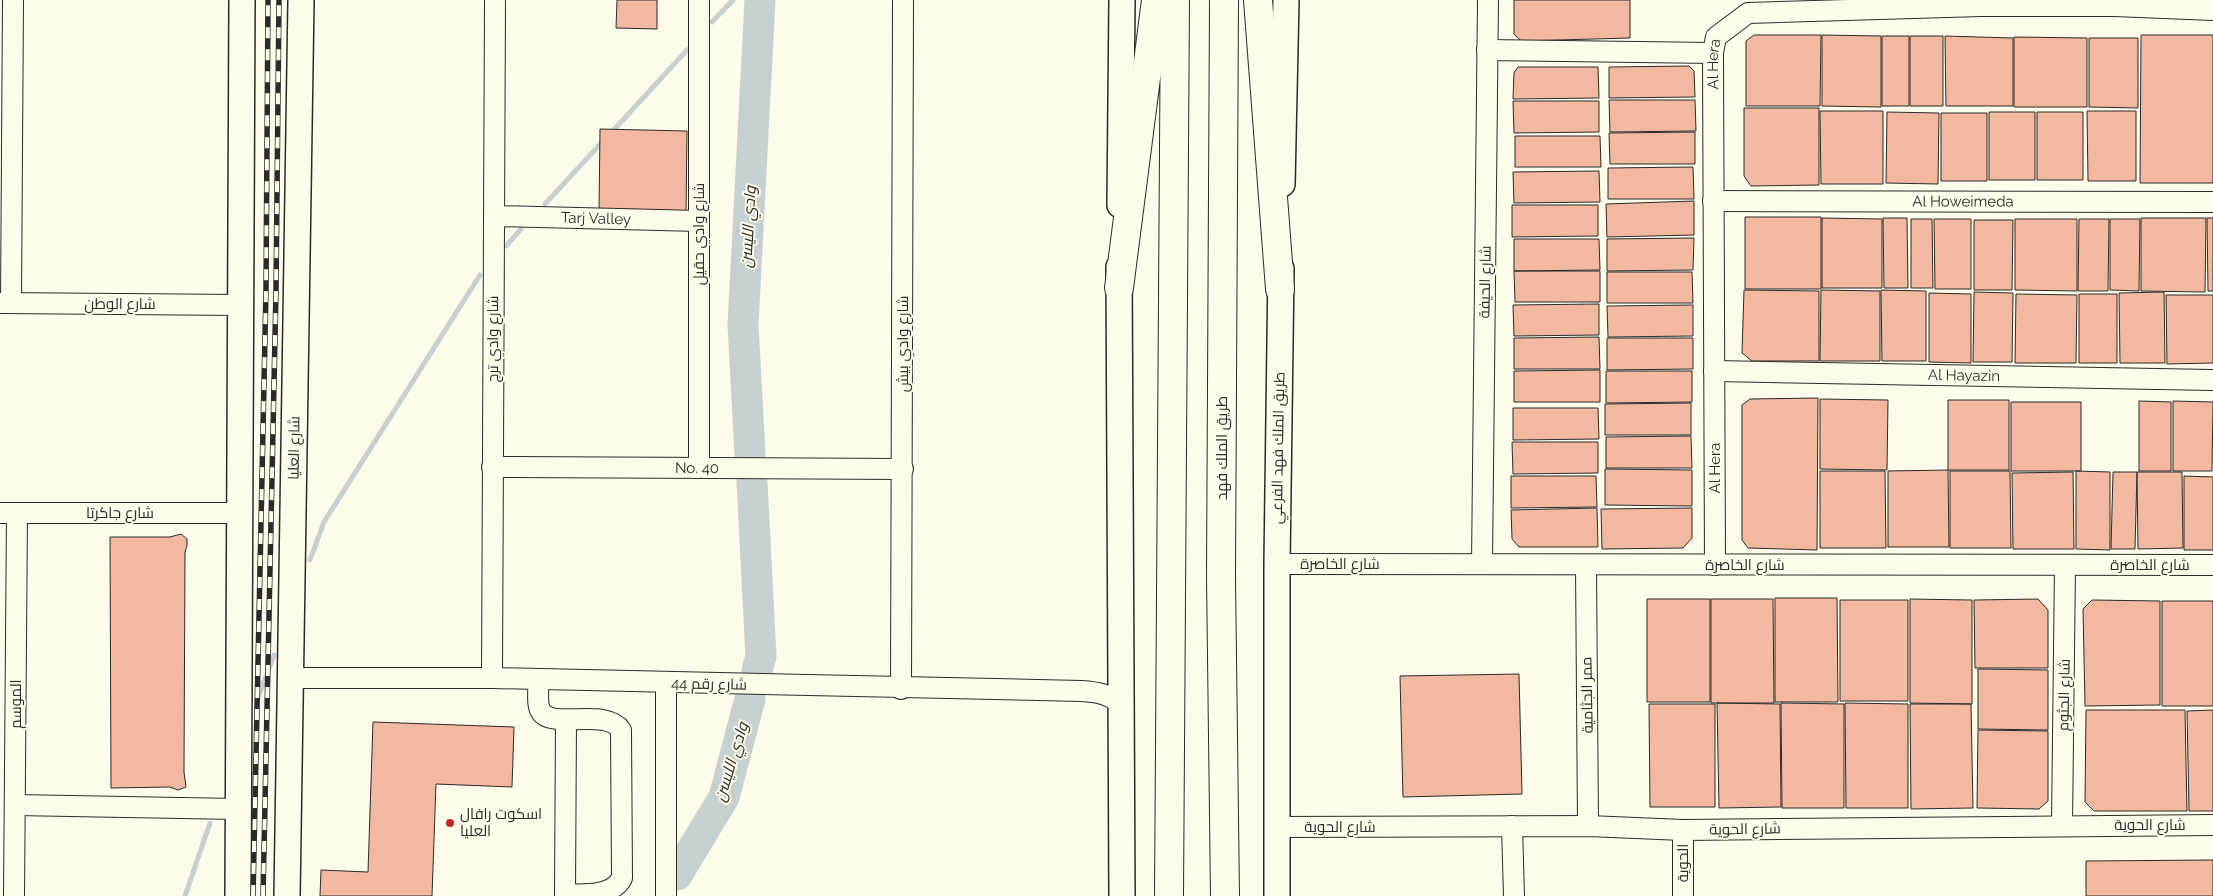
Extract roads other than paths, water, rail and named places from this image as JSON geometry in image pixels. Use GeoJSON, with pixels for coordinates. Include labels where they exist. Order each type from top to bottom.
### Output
{"type":"FeatureCollection","features":[{"type":"Feature","properties":{"kind":"highway"},"geometry":{"type":"LineString","coordinates":[[1119,288],[1156,0]]}},
{"type":"Feature","properties":{"kind":"highway"},"geometry":{"type":"LineString","coordinates":[[1169,896],[1175,0]]}},
{"type":"Feature","properties":{"kind":"highway","name":"طريق الملك فهد"},"geometry":{"type":"LineString","coordinates":[[1224,0],[1221,577],[1225,896]]}},
{"type":"Feature","properties":{"kind":"highway"},"geometry":{"type":"LineString","coordinates":[[1258,0],[1280,289]]}},
{"type":"Feature","properties":{"kind":"main road"},"geometry":{"type":"LineString","coordinates":[[238,896],[242,0]]}},
{"type":"Feature","properties":{"kind":"main road","name":"شارع العليا"},"geometry":{"type":"LineString","coordinates":[[287,896],[301,0]]}},
{"type":"Feature","properties":{"kind":"main road"},"geometry":{"type":"LineString","coordinates":[[1122,0],[1119,288],[1122,896]]}},
{"type":"Feature","properties":{"kind":"main road","name":"طريق الملك فهد الفرعي"},"geometry":{"type":"LineString","coordinates":[[1277,896],[1277,564],[1286,0]]}},
{"type":"Feature","properties":{"kind":"street"},"geometry":{"type":"LineString","coordinates":[[6,303],[6,111],[13,0]]}},
{"type":"Feature","properties":{"kind":"street","name":"شارع وادي ترج"},"geometry":{"type":"LineString","coordinates":[[492,678],[495,0]]}},
{"type":"Feature","properties":{"kind":"street","name":"شارع وادي حقيل"},"geometry":{"type":"LineString","coordinates":[[699,0],[699,468]]}},
{"type":"Feature","properties":{"kind":"street","name":"شارع وادي بيش"},"geometry":{"type":"LineString","coordinates":[[901,689],[904,0]]}},
{"type":"Feature","properties":{"kind":"street","name":"شارع الحيفة"},"geometry":{"type":"LineString","coordinates":[[1482,564],[1488,0]]}},
{"type":"Feature","properties":{"kind":"street","name":"Al Hera"},"geometry":{"type":"LineString","coordinates":[[1715,565],[1713,53],[1716,37],[1748,13],[1981,3],[2114,3],[2213,10]]}},
{"type":"Feature","properties":{"kind":"street"},"geometry":{"type":"LineString","coordinates":[[1488,50],[1713,53]]}},
{"type":"Feature","properties":{"kind":"street","name":"Al Howeimeda"},"geometry":{"type":"LineString","coordinates":[[1713,201],[2213,202]]}},
{"type":"Feature","properties":{"kind":"street","name":"Tarj Valley"},"geometry":{"type":"LineString","coordinates":[[494,216],[699,221]]}},
{"type":"Feature","properties":{"kind":"street","name":"شارع الوطن"},"geometry":{"type":"LineString","coordinates":[[6,303],[240,305]]}},
{"type":"Feature","properties":{"kind":"street","name":"Al Hayazin"},"geometry":{"type":"LineString","coordinates":[[1714,371],[2213,380]]}},
{"type":"Feature","properties":{"kind":"street","name":"No. 40"},"geometry":{"type":"LineString","coordinates":[[492,467],[902,469]]}},
{"type":"Feature","properties":{"kind":"street","name":"شارع جاكرتا"},"geometry":{"type":"LineString","coordinates":[[8,513],[239,513]]}},
{"type":"Feature","properties":{"kind":"street","name":"الموسم"},"geometry":{"type":"LineString","coordinates":[[8,513],[8,681],[15,805],[7,853],[14,896]]}},
{"type":"Feature","properties":{"kind":"street","name":"شارع الخاصرة"},"geometry":{"type":"LineString","coordinates":[[1277,564],[2213,565]]}},
{"type":"Feature","properties":{"kind":"street","name":"ممر الجثامية"},"geometry":{"type":"LineString","coordinates":[[1586,565],[1588,826]]}},
{"type":"Feature","properties":{"kind":"street","name":"شارع الجثوم"},"geometry":{"type":"LineString","coordinates":[[2062,825],[2066,565]]}},
{"type":"Feature","properties":{"kind":"street","name":"شارع رقم 44"},"geometry":{"type":"LineString","coordinates":[[291,678],[492,678],[901,689],[1099,692],[1111,695],[1122,706]]}},
{"type":"Feature","properties":{"kind":"street"},"geometry":{"type":"LineString","coordinates":[[538,680],[539,709],[544,715],[566,720],[607,719],[616,723],[621,730],[622,878],[618,888],[609,895],[565,895],[566,720]]}},
{"type":"Feature","properties":{"kind":"street"},"geometry":{"type":"LineString","coordinates":[[666,682],[666,896]]}},
{"type":"Feature","properties":{"kind":"street"},"geometry":{"type":"LineString","coordinates":[[15,805],[237,809]]}},
{"type":"Feature","properties":{"kind":"street","name":"شارع الحوية"},"geometry":{"type":"LineString","coordinates":[[1277,827],[1588,826],[1682,830],[2213,825]]}},
{"type":"Feature","properties":{"kind":"street"},"geometry":{"type":"LineString","coordinates":[[1512,826],[1514,896]]}},
{"type":"Feature","properties":{"kind":"street","name":"الحوية"},"geometry":{"type":"LineString","coordinates":[[1682,830],[1682,896]]}},
{"type":"Feature","properties":{"kind":"waterway"},"geometry":{"type":"LineString","coordinates":[[712,22],[733,0]]}},
{"type":"Feature","properties":{"kind":"waterway","name":"وادي الليسن"},"geometry":{"type":"LineString","coordinates":[[750,454],[743,325],[760,0]]}},
{"type":"Feature","properties":{"kind":"waterway"},"geometry":{"type":"LineString","coordinates":[[610,134],[687,50]]}},
{"type":"Feature","properties":{"kind":"waterway"},"geometry":{"type":"LineString","coordinates":[[545,204],[604,140]]}},
{"type":"Feature","properties":{"kind":"waterway"},"geometry":{"type":"LineString","coordinates":[[506,246],[521,229]]}},
{"type":"Feature","properties":{"kind":"waterway"},"geometry":{"type":"LineString","coordinates":[[310,560],[324,522],[480,275]]}},
{"type":"Feature","properties":{"kind":"waterway","name":"وادي الليسن"},"geometry":{"type":"LineString","coordinates":[[752,483],[761,656],[757,671]]}},
{"type":"Feature","properties":{"kind":"waterway"},"geometry":{"type":"LineString","coordinates":[[257,700],[274,655]]}},
{"type":"Feature","properties":{"kind":"waterway","name":"وادي الليسن"},"geometry":{"type":"LineString","coordinates":[[677,875],[724,797],[750,699]]}},
{"type":"Feature","properties":{"kind":"waterway"},"geometry":{"type":"LineString","coordinates":[[185,896],[210,823]]}},
{"type":"Feature","properties":{"kind":"railway"},"geometry":{"type":"LineString","coordinates":[[253,896],[266,290],[268,0]]}},
{"type":"Feature","properties":{"kind":"railway"},"geometry":{"type":"LineString","coordinates":[[263,896],[276,291],[279,0]]}},
{"type":"Feature","properties":{"kind":"place","name":"اسكوت رافال العليا"},"geometry":{"type":"Point","coordinates":[450,823]}}]}
